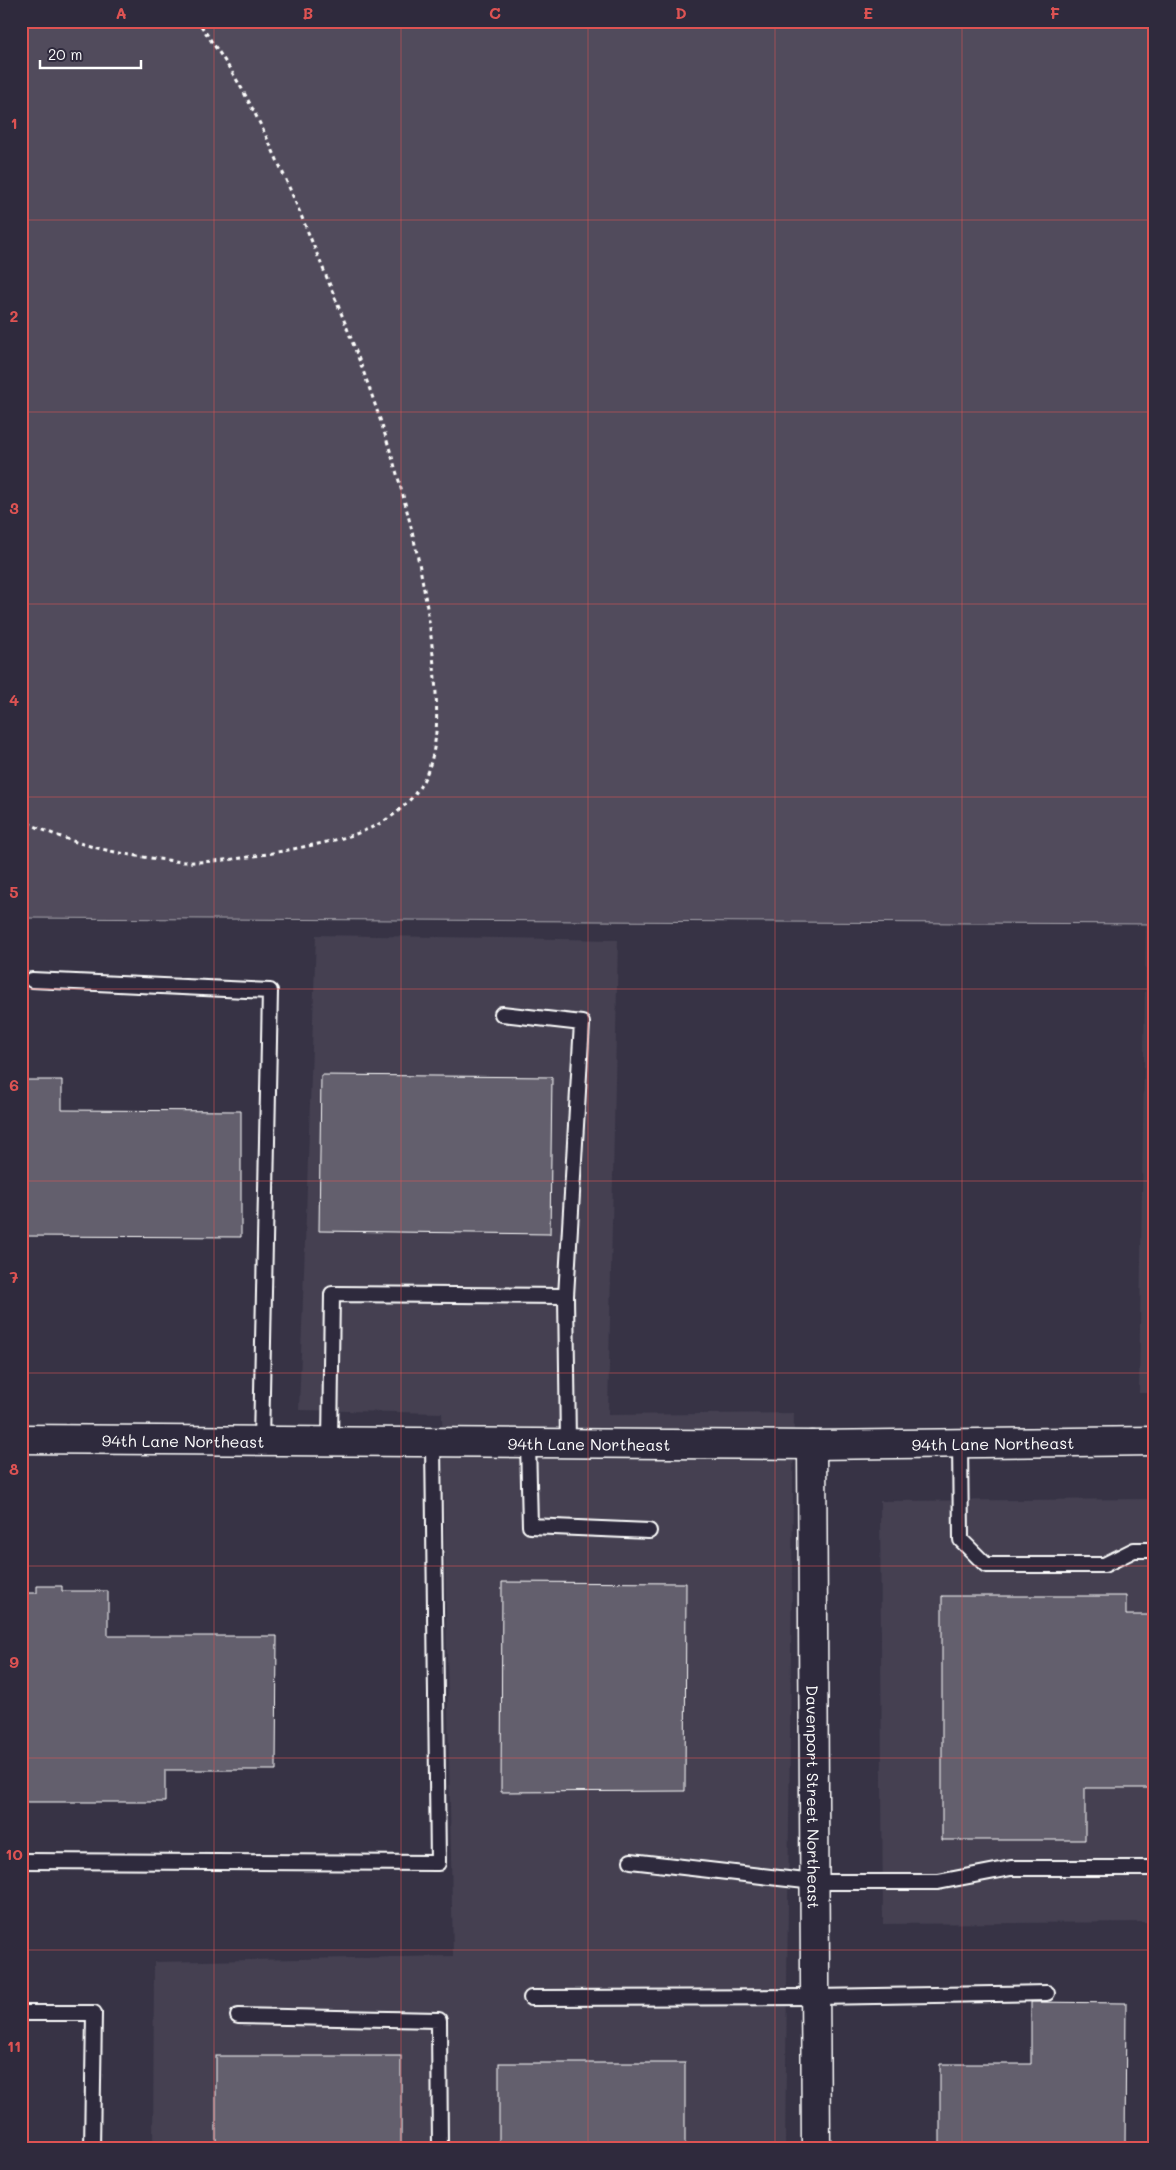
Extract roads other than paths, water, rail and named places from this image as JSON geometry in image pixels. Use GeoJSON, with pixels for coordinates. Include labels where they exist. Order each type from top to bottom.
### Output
{"type":"FeatureCollection","features":[{"type":"Feature","properties":{"kind":"street","name":"94th Lane Northeast"},"geometry":{"type":"LineString","coordinates":[[21,1439],[812,1445],[1155,1441]]}},
{"type":"Feature","properties":{"kind":"street","name":"Davenport Street Northeast"},"geometry":{"type":"LineString","coordinates":[[812,1445],[816,2149]]}},
{"type":"Feature","properties":{"kind":"lane"},"geometry":{"type":"LineString","coordinates":[[32,980],[270,991],[261,1442]]}},
{"type":"Feature","properties":{"kind":"lane"},"geometry":{"type":"LineString","coordinates":[[502,1014],[582,1023],[566,1296],[568,1442]]}},
{"type":"Feature","properties":{"kind":"lane"},"geometry":{"type":"LineString","coordinates":[[330,1442],[332,1294],[566,1296]]}},
{"type":"Feature","properties":{"kind":"lane"},"geometry":{"type":"LineString","coordinates":[[21,1861],[438,1863],[433,1442]]}},
{"type":"Feature","properties":{"kind":"lane"},"geometry":{"type":"LineString","coordinates":[[528,1442],[530,1526],[649,1531]]}},
{"type":"Feature","properties":{"kind":"lane"},"geometry":{"type":"LineString","coordinates":[[960,1442],[961,1540],[986,1566],[1104,1566],[1134,1550],[1155,1550]]}},
{"type":"Feature","properties":{"kind":"lane"},"geometry":{"type":"LineString","coordinates":[[630,1861],[814,1882],[938,1882],[1011,1868],[1155,1868]]}},
{"type":"Feature","properties":{"kind":"lane"},"geometry":{"type":"LineString","coordinates":[[531,1998],[816,1997],[1046,1993]]}},
{"type":"Feature","properties":{"kind":"lane"},"geometry":{"type":"LineString","coordinates":[[21,2013],[94,2013],[92,2149]]}},
{"type":"Feature","properties":{"kind":"lane"},"geometry":{"type":"LineString","coordinates":[[238,2016],[439,2020],[440,2149]]}}]}
